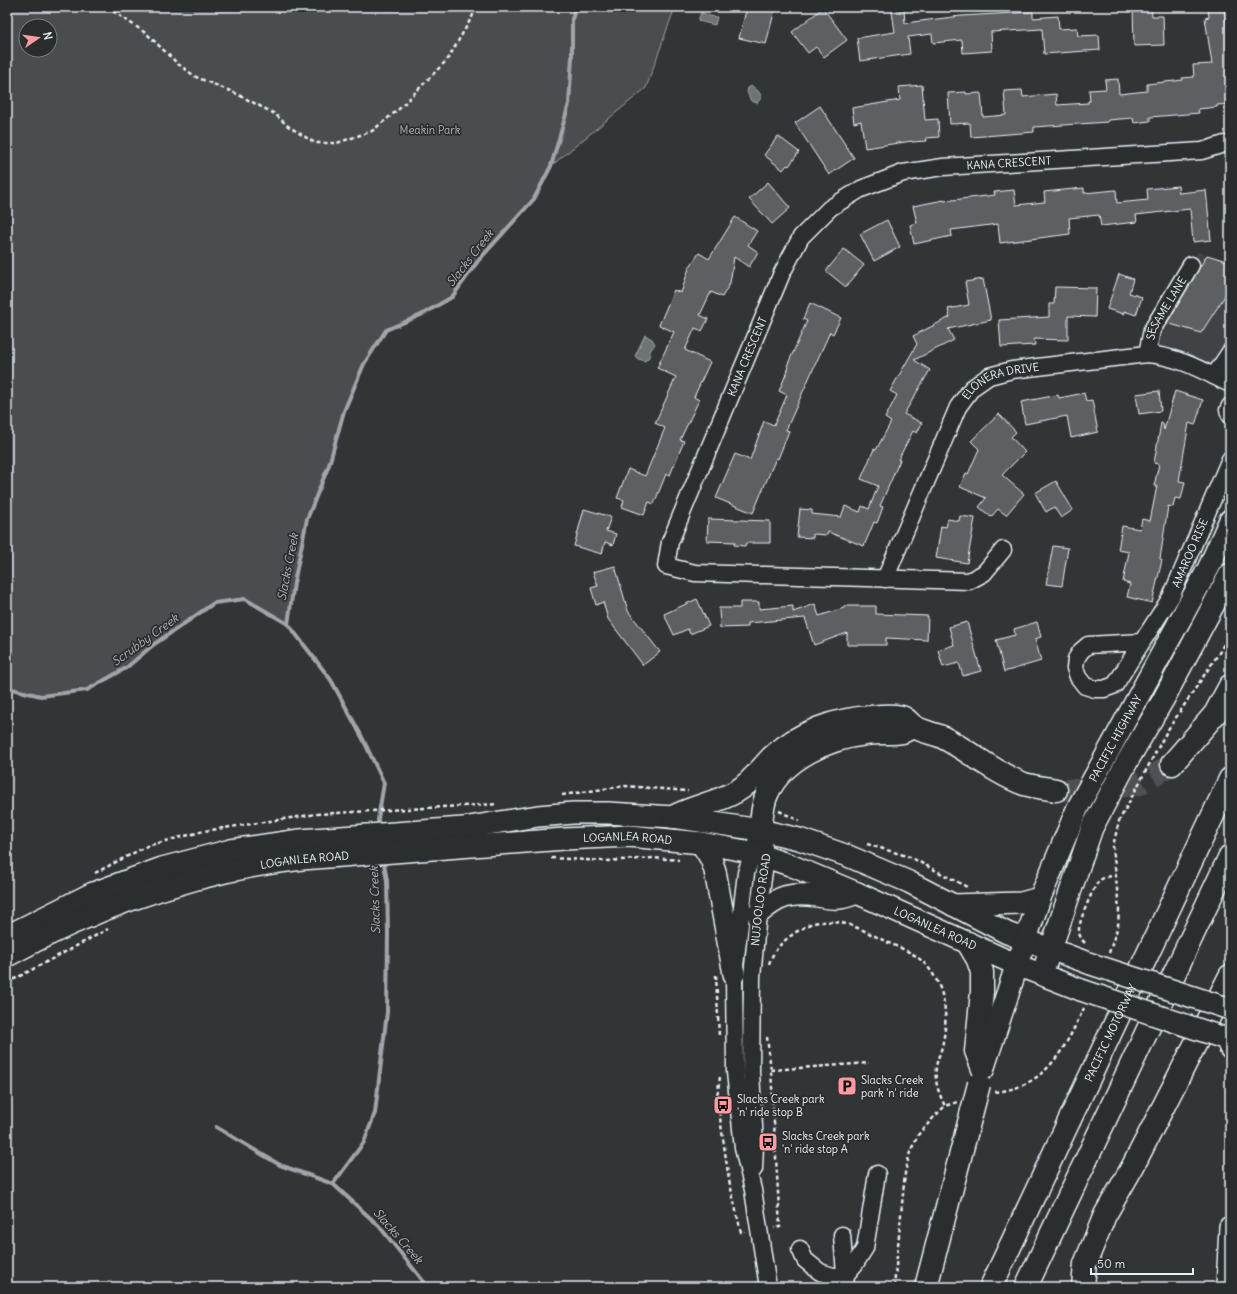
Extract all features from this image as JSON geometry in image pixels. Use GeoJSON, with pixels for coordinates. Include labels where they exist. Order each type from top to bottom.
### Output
{"type":"FeatureCollection","features":[{"type":"Feature","properties":{"kind":"highway"},"geometry":{"type":"LineString","coordinates":[[1172,764],[1214,714],[1230,686]]}},
{"type":"Feature","properties":{"kind":"highway"},"geometry":{"type":"LineString","coordinates":[[673,817],[686,810],[720,800],[739,790],[758,774],[771,758],[802,736],[823,726],[843,720],[885,716],[903,717],[913,726],[941,737],[1001,773],[1024,784],[1056,790]]}},
{"type":"Feature","properties":{"kind":"highway"},"geometry":{"type":"LineString","coordinates":[[760,830],[767,794],[774,782],[795,761],[810,751],[847,737],[880,732],[902,732],[913,726]]}},
{"type":"Feature","properties":{"kind":"highway","name":"PACIFIC MOTORWAY"},"geometry":{"type":"LineString","coordinates":[[991,1287],[1230,779]]}},
{"type":"Feature","properties":{"kind":"highway"},"geometry":{"type":"LineString","coordinates":[[1026,1287],[1230,856]]}},
{"type":"Feature","properties":{"kind":"highway"},"geometry":{"type":"LineString","coordinates":[[968,943],[978,960],[982,972],[982,992],[976,1051],[985,1082]]}},
{"type":"Feature","properties":{"kind":"highway"},"geometry":{"type":"LineString","coordinates":[[926,1287],[966,1134],[985,1082],[1017,965]]}},
{"type":"Feature","properties":{"kind":"highway"},"geometry":{"type":"LineString","coordinates":[[1083,1287],[1084,1264],[1105,1215],[1137,1159],[1230,976]]}},
{"type":"Feature","properties":{"kind":"main road","name":"PACIFIC HIGHWAY"},"geometry":{"type":"LineString","coordinates":[[1017,965],[1040,898],[1078,807],[1209,567],[1230,520]]}},
{"type":"Feature","properties":{"kind":"main road","name":"PACIFIC HIGHWAY"},"geometry":{"type":"LineString","coordinates":[[1042,974],[1092,828],[1128,760],[1163,700],[1230,574]]}},
{"type":"Feature","properties":{"kind":"main road","name":"LOGANLEA ROAD"},"geometry":{"type":"LineString","coordinates":[[463,837],[538,816],[573,813],[616,813],[673,817],[760,830],[799,839],[848,856],[909,882],[1007,933],[1051,950],[1096,956],[1230,1009]]}},
{"type":"Feature","properties":{"kind":"main road","name":"LOGANLEA ROAD"},"geometry":{"type":"LineString","coordinates":[[7,936],[93,893],[162,868],[231,850],[301,850],[463,837],[564,839],[629,836],[701,843],[759,855],[790,865],[857,893],[1017,965],[1042,974],[1084,996],[1227,1041]]}},
{"type":"Feature","properties":{"kind":"main road"},"geometry":{"type":"LineString","coordinates":[[701,843],[711,859],[715,871],[725,971]]}},
{"type":"Feature","properties":{"kind":"main road","name":"LOGANLEA ROAD"},"geometry":{"type":"LineString","coordinates":[[7,956],[98,912],[163,888],[231,870],[275,862],[301,850]]}},
{"type":"Feature","properties":{"kind":"main road"},"geometry":{"type":"LineString","coordinates":[[758,914],[779,898],[792,894],[838,899],[857,893]]}},
{"type":"Feature","properties":{"kind":"main road"},"geometry":{"type":"LineString","coordinates":[[953,905],[1021,903],[1040,898]]}},
{"type":"Feature","properties":{"kind":"main road"},"geometry":{"type":"LineString","coordinates":[[1227,1287],[1230,1227]]}},
{"type":"Feature","properties":{"kind":"street","name":"KANA CRESCENT"},"geometry":{"type":"LineString","coordinates":[[1003,550],[984,573],[969,581],[695,573],[666,566],[670,542],[782,273],[801,237],[830,208],[861,189],[903,173],[943,167],[1202,151],[1224,144]]}},
{"type":"Feature","properties":{"kind":"street","name":"SESAME LANE"},"geometry":{"type":"LineString","coordinates":[[1147,354],[1152,330],[1191,265]]}},
{"type":"Feature","properties":{"kind":"street"},"geometry":{"type":"LineString","coordinates":[[1214,376],[1230,352]]}},
{"type":"Feature","properties":{"kind":"street","name":"ELONERA DRIVE"},"geometry":{"type":"LineString","coordinates":[[885,579],[958,407],[972,388],[989,376],[1012,370],[1147,354],[1182,361],[1230,384]]}},
{"type":"Feature","properties":{"kind":"street"},"geometry":{"type":"LineString","coordinates":[[1230,406],[1228,410],[1230,415]]}},
{"type":"Feature","properties":{"kind":"street","name":"AMAROO RISE"},"geometry":{"type":"LineString","coordinates":[[1142,642],[1172,597],[1230,459]]}},
{"type":"Feature","properties":{"kind":"street","name":"NUJOOLOO ROAD"},"geometry":{"type":"LineString","coordinates":[[753,1190],[754,1144],[751,1072],[752,977],[758,914],[760,830]]}},
{"type":"Feature","properties":{"kind":"street","name":"NUJOOLOO ROAD"},"geometry":{"type":"LineString","coordinates":[[759,855],[746,873],[725,971],[743,1148],[753,1190],[768,1287]]}},
{"type":"Feature","properties":{"kind":"street"},"geometry":{"type":"LineString","coordinates":[[845,1281],[865,1248],[877,1174]]}},
{"type":"Feature","properties":{"kind":"street"},"geometry":{"type":"LineString","coordinates":[[842,1235],[845,1281]]}},
{"type":"Feature","properties":{"kind":"street"},"geometry":{"type":"LineString","coordinates":[[800,1249],[805,1260],[820,1272],[845,1281]]}},
{"type":"Feature","properties":{"kind":"path"},"geometry":{"type":"LineString","coordinates":[[107,7],[147,34],[178,64],[196,77],[235,93],[275,114],[288,126],[315,143],[337,142],[372,131],[399,109],[448,59],[473,15],[475,7]]}},
{"type":"Feature","properties":{"kind":"path"},"geometry":{"type":"LineString","coordinates":[[370,811],[388,810]]}},
{"type":"Feature","properties":{"kind":"path"},"geometry":{"type":"LineString","coordinates":[[550,858],[606,861],[653,858],[685,860]]}},
{"type":"Feature","properties":{"kind":"path"},"geometry":{"type":"LineString","coordinates":[[1115,876],[1119,910],[1118,926],[1096,956],[1080,937],[1079,929],[1081,920],[1098,883],[1106,877],[1115,876]]}},
{"type":"Feature","properties":{"kind":"path"},"geometry":{"type":"LineString","coordinates":[[768,967],[777,947],[785,939],[811,924],[826,921],[846,923],[912,954],[923,963],[936,980],[943,995],[946,1030],[935,1072],[939,1094],[945,1106]]}},
{"type":"Feature","properties":{"kind":"path"},"geometry":{"type":"LineString","coordinates":[[7,983],[111,927]]}},
{"type":"Feature","properties":{"kind":"path"},"geometry":{"type":"LineString","coordinates":[[719,1039],[725,971]]}},
{"type":"Feature","properties":{"kind":"path"},"geometry":{"type":"LineString","coordinates":[[985,1082],[1018,1086],[1031,1080],[1056,1059],[1066,1045],[1084,996]]}},
{"type":"Feature","properties":{"kind":"path"},"geometry":{"type":"LineString","coordinates":[[720,1077],[717,1096],[729,1180],[741,1232],[780,1227],[771,1070],[767,1034]]}},
{"type":"Feature","properties":{"kind":"path"},"geometry":{"type":"LineString","coordinates":[[771,1070],[869,1062]]}},
{"type":"Feature","properties":{"kind":"path"},"geometry":{"type":"LineString","coordinates":[[894,1287],[905,1173],[910,1152],[918,1135],[945,1106],[959,1102]]}},
{"type":"Feature","properties":{"kind":"shaded area"},"geometry":{"type":"Polygon","coordinates":[[[701,12],[709,16],[717,17],[715,25],[698,21],[701,12]]]}},
{"type":"Feature","properties":{"kind":"shaded area"},"geometry":{"type":"Polygon","coordinates":[[[752,86],[762,97],[757,103],[751,101],[747,92],[748,88],[752,86]]]}},
{"type":"Feature","properties":{"kind":"shaded area"},"geometry":{"type":"Polygon","coordinates":[[[1198,252],[1230,262],[1230,377],[1139,348],[1198,252]]]}},
{"type":"Feature","properties":{"kind":"shaded area"},"geometry":{"type":"Polygon","coordinates":[[[645,335],[652,339],[655,344],[650,351],[650,356],[645,361],[638,359],[635,356],[645,335]]]}},
{"type":"Feature","properties":{"kind":"green space","name":"Meakin Park"},"geometry":{"type":"Polygon","coordinates":[[[7,7],[675,7],[646,88],[551,166],[534,199],[478,261],[452,297],[421,315],[386,330],[364,364],[344,411],[329,465],[307,519],[294,583],[288,624],[245,599],[214,603],[153,645],[126,668],[87,690],[41,696],[7,688],[7,7]]]}},
{"type":"Feature","properties":{"kind":"building"},"geometry":{"type":"Polygon","coordinates":[[[747,7],[766,7],[775,9],[766,44],[739,38],[747,7]]]}},
{"type":"Feature","properties":{"kind":"building"},"geometry":{"type":"Polygon","coordinates":[[[1133,7],[1151,7],[1152,16],[1163,16],[1164,45],[1134,46],[1133,7]]]}},
{"type":"Feature","properties":{"kind":"building"},"geometry":{"type":"Polygon","coordinates":[[[1208,7],[1224,7],[1230,50],[1230,104],[1198,109],[1199,113],[1150,117],[1150,121],[1134,123],[1133,118],[1108,120],[1108,122],[1034,127],[1034,132],[971,137],[970,123],[950,124],[948,93],[981,93],[983,117],[1006,115],[1004,91],[1022,90],[1023,97],[1056,94],[1057,105],[1088,103],[1088,101],[1090,101],[1089,90],[1106,89],[1105,80],[1118,79],[1119,94],[1147,91],[1147,84],[1183,80],[1182,78],[1194,77],[1193,65],[1212,64],[1205,18],[1209,17],[1208,7]]]}},
{"type":"Feature","properties":{"kind":"building"},"geometry":{"type":"Polygon","coordinates":[[[823,8],[847,40],[824,57],[816,47],[808,53],[792,32],[823,8]]]}},
{"type":"Feature","properties":{"kind":"building"},"geometry":{"type":"Polygon","coordinates":[[[904,10],[905,23],[961,16],[1033,12],[1033,18],[1058,16],[1059,29],[1077,28],[1078,36],[1099,35],[1100,50],[1044,54],[1042,29],[991,32],[992,51],[963,53],[962,40],[933,43],[932,34],[908,37],[910,54],[860,61],[857,38],[895,32],[892,12],[904,10]]]}},
{"type":"Feature","properties":{"kind":"building"},"geometry":{"type":"Polygon","coordinates":[[[922,85],[925,120],[938,119],[939,137],[926,138],[927,141],[912,141],[865,148],[861,121],[854,123],[852,108],[900,100],[899,87],[922,85]]]}},
{"type":"Feature","properties":{"kind":"building"},"geometry":{"type":"Polygon","coordinates":[[[820,106],[854,158],[829,175],[795,123],[820,106]]]}},
{"type":"Feature","properties":{"kind":"building"},"geometry":{"type":"Polygon","coordinates":[[[778,136],[799,152],[789,166],[787,165],[783,170],[764,155],[778,136]]]}},
{"type":"Feature","properties":{"kind":"building"},"geometry":{"type":"Polygon","coordinates":[[[768,182],[790,208],[772,224],[749,199],[768,182]]]}},
{"type":"Feature","properties":{"kind":"building"},"geometry":{"type":"Polygon","coordinates":[[[1178,186],[1179,193],[1206,190],[1211,240],[1193,242],[1190,209],[1136,215],[1137,222],[1101,226],[1099,215],[1069,218],[1070,234],[1000,243],[998,224],[951,230],[952,236],[914,244],[910,225],[917,223],[913,206],[944,200],[995,195],[994,192],[1014,190],[1016,205],[1045,202],[1044,192],[1084,188],[1084,193],[1116,190],[1117,203],[1148,200],[1147,189],[1178,186]]]}},
{"type":"Feature","properties":{"kind":"building"},"geometry":{"type":"Polygon","coordinates":[[[735,217],[757,231],[748,245],[758,252],[749,267],[734,257],[730,283],[722,297],[711,292],[700,315],[708,319],[702,331],[695,328],[685,350],[710,362],[694,397],[699,400],[680,440],[684,441],[670,475],[666,474],[654,504],[649,502],[644,515],[622,507],[624,500],[617,498],[628,469],[645,476],[665,428],[655,423],[676,377],[657,368],[674,332],[659,325],[674,290],[681,293],[689,268],[699,253],[709,259],[735,217]]]}},
{"type":"Feature","properties":{"kind":"building"},"geometry":{"type":"Polygon","coordinates":[[[887,220],[900,247],[874,261],[860,234],[887,220]]]}},
{"type":"Feature","properties":{"kind":"building"},"geometry":{"type":"Polygon","coordinates":[[[844,249],[864,265],[846,287],[826,271],[844,249]]]}},
{"type":"Feature","properties":{"kind":"building"},"geometry":{"type":"Polygon","coordinates":[[[1207,255],[1230,262],[1230,288],[1201,333],[1167,323],[1207,255]]]}},
{"type":"Feature","properties":{"kind":"building"},"geometry":{"type":"Polygon","coordinates":[[[1119,274],[1133,279],[1129,293],[1142,297],[1136,315],[1124,311],[1124,314],[1107,309],[1119,274]]]}},
{"type":"Feature","properties":{"kind":"building"},"geometry":{"type":"Polygon","coordinates":[[[983,279],[991,320],[948,329],[954,340],[914,360],[930,370],[904,414],[922,423],[917,433],[913,431],[898,460],[900,460],[880,506],[883,507],[877,523],[874,522],[864,546],[828,532],[827,535],[813,534],[813,538],[797,537],[800,509],[812,510],[812,514],[841,517],[845,506],[860,512],[862,506],[869,509],[878,486],[861,479],[874,449],[876,450],[891,422],[885,418],[897,395],[890,391],[917,344],[913,336],[950,317],[948,309],[969,305],[965,282],[983,279]]]}},
{"type":"Feature","properties":{"kind":"building"},"geometry":{"type":"Polygon","coordinates":[[[1055,287],[1096,288],[1095,317],[1068,316],[1068,340],[1034,339],[1035,345],[1001,347],[999,320],[1049,317],[1049,304],[1054,304],[1055,287]]]}},
{"type":"Feature","properties":{"kind":"building"},"geometry":{"type":"Polygon","coordinates":[[[810,303],[841,318],[833,334],[830,332],[810,376],[786,430],[789,431],[778,459],[776,458],[753,513],[716,498],[735,454],[750,460],[764,421],[774,425],[787,395],[779,391],[789,367],[787,366],[807,321],[803,319],[810,303]]]}},
{"type":"Feature","properties":{"kind":"building"},"geometry":{"type":"Polygon","coordinates":[[[1159,391],[1161,411],[1139,414],[1136,394],[1159,391]]]}},
{"type":"Feature","properties":{"kind":"building"},"geometry":{"type":"Polygon","coordinates":[[[1175,391],[1203,400],[1195,425],[1189,423],[1179,481],[1185,482],[1181,499],[1175,498],[1173,507],[1168,506],[1160,559],[1162,560],[1152,603],[1127,597],[1130,584],[1123,582],[1129,552],[1118,550],[1122,526],[1140,529],[1142,519],[1150,521],[1157,486],[1154,486],[1159,464],[1154,463],[1161,423],[1163,423],[1164,430],[1175,391]]]}},
{"type":"Feature","properties":{"kind":"building"},"geometry":{"type":"Polygon","coordinates":[[[1084,393],[1086,401],[1092,400],[1098,432],[1071,438],[1067,416],[1025,424],[1021,402],[1058,395],[1059,398],[1084,393]]]}},
{"type":"Feature","properties":{"kind":"building"},"geometry":{"type":"Polygon","coordinates":[[[999,414],[1016,432],[1011,437],[1025,452],[1002,475],[1024,494],[1006,515],[998,509],[991,517],[979,507],[986,498],[960,487],[966,473],[968,474],[979,449],[971,441],[999,414]]]}},
{"type":"Feature","properties":{"kind":"building"},"geometry":{"type":"Polygon","coordinates":[[[1056,481],[1073,510],[1061,518],[1054,507],[1046,512],[1035,493],[1056,481]]]}},
{"type":"Feature","properties":{"kind":"building"},"geometry":{"type":"Polygon","coordinates":[[[584,509],[611,517],[606,531],[616,534],[613,545],[605,542],[602,554],[574,546],[584,509]]]}},
{"type":"Feature","properties":{"kind":"building"},"geometry":{"type":"Polygon","coordinates":[[[960,516],[975,518],[967,563],[936,558],[941,526],[946,527],[948,519],[959,521],[960,516]]]}},
{"type":"Feature","properties":{"kind":"building"},"geometry":{"type":"Polygon","coordinates":[[[708,519],[770,521],[770,543],[746,543],[745,546],[734,545],[735,542],[707,541],[708,519]]]}},
{"type":"Feature","properties":{"kind":"building"},"geometry":{"type":"Polygon","coordinates":[[[1053,546],[1068,548],[1062,586],[1046,584],[1053,546]]]}},
{"type":"Feature","properties":{"kind":"building"},"geometry":{"type":"Polygon","coordinates":[[[615,566],[628,611],[660,652],[643,665],[608,619],[603,602],[596,605],[591,588],[598,586],[593,572],[615,566]]]}},
{"type":"Feature","properties":{"kind":"building"},"geometry":{"type":"Polygon","coordinates":[[[697,599],[709,626],[690,634],[688,629],[674,635],[664,614],[697,599]]]}},
{"type":"Feature","properties":{"kind":"building"},"geometry":{"type":"Polygon","coordinates":[[[740,602],[759,602],[759,609],[793,606],[793,612],[815,604],[819,616],[844,608],[844,606],[876,606],[876,614],[928,616],[927,640],[886,638],[886,645],[847,645],[847,633],[814,645],[805,618],[748,623],[748,627],[720,628],[719,608],[740,608],[740,602]]]}},
{"type":"Feature","properties":{"kind":"building"},"geometry":{"type":"Polygon","coordinates":[[[967,622],[981,671],[963,676],[959,663],[943,667],[938,650],[954,645],[949,627],[967,622]]]}},
{"type":"Feature","properties":{"kind":"building"},"geometry":{"type":"Polygon","coordinates":[[[1037,622],[1041,637],[1035,639],[1041,661],[1004,672],[996,640],[1015,635],[1014,629],[1037,622]]]}},
{"type":"Feature","properties":{"kind":"waterway","name":"Slacks Creek"},"geometry":{"type":"LineString","coordinates":[[288,624],[294,583],[307,519],[329,465],[344,411],[364,364],[386,330],[421,315],[452,297],[478,261],[534,199],[551,166],[569,104],[572,57],[572,19],[576,7]]}},
{"type":"Feature","properties":{"kind":"waterway","name":"Scrubby Creek"},"geometry":{"type":"LineString","coordinates":[[7,688],[41,696],[87,690],[126,668],[153,645],[214,603],[245,599],[288,624],[331,680],[362,737],[384,783],[378,819],[379,827]]}},
{"type":"Feature","properties":{"kind":"waterway","name":"Slacks Creek"},"geometry":{"type":"LineString","coordinates":[[333,1184],[364,1142],[375,1113],[387,1012],[387,881],[383,858]]}},
{"type":"Feature","properties":{"kind":"waterway","name":"Slacks Creek"},"geometry":{"type":"LineString","coordinates":[[216,1127],[280,1165],[333,1184],[379,1226],[428,1287]]}},
{"type":"Feature","properties":{"kind":"tunnel"},"geometry":{"type":"LineString","coordinates":[[1056,790],[1099,790],[1140,784],[1172,764]]}},
{"type":"Feature","properties":{"kind":"place","name":"Slacks Creek park 'n' ride"},"geometry":{"type":"Point","coordinates":[847,1086]}},
{"type":"Feature","properties":{"kind":"place","name":"Slacks Creek park 'n' ride stop B"},"geometry":{"type":"Point","coordinates":[723,1105]}},
{"type":"Feature","properties":{"kind":"place","name":"Slacks Creek park 'n' ride stop A"},"geometry":{"type":"Point","coordinates":[768,1142]}}]}
